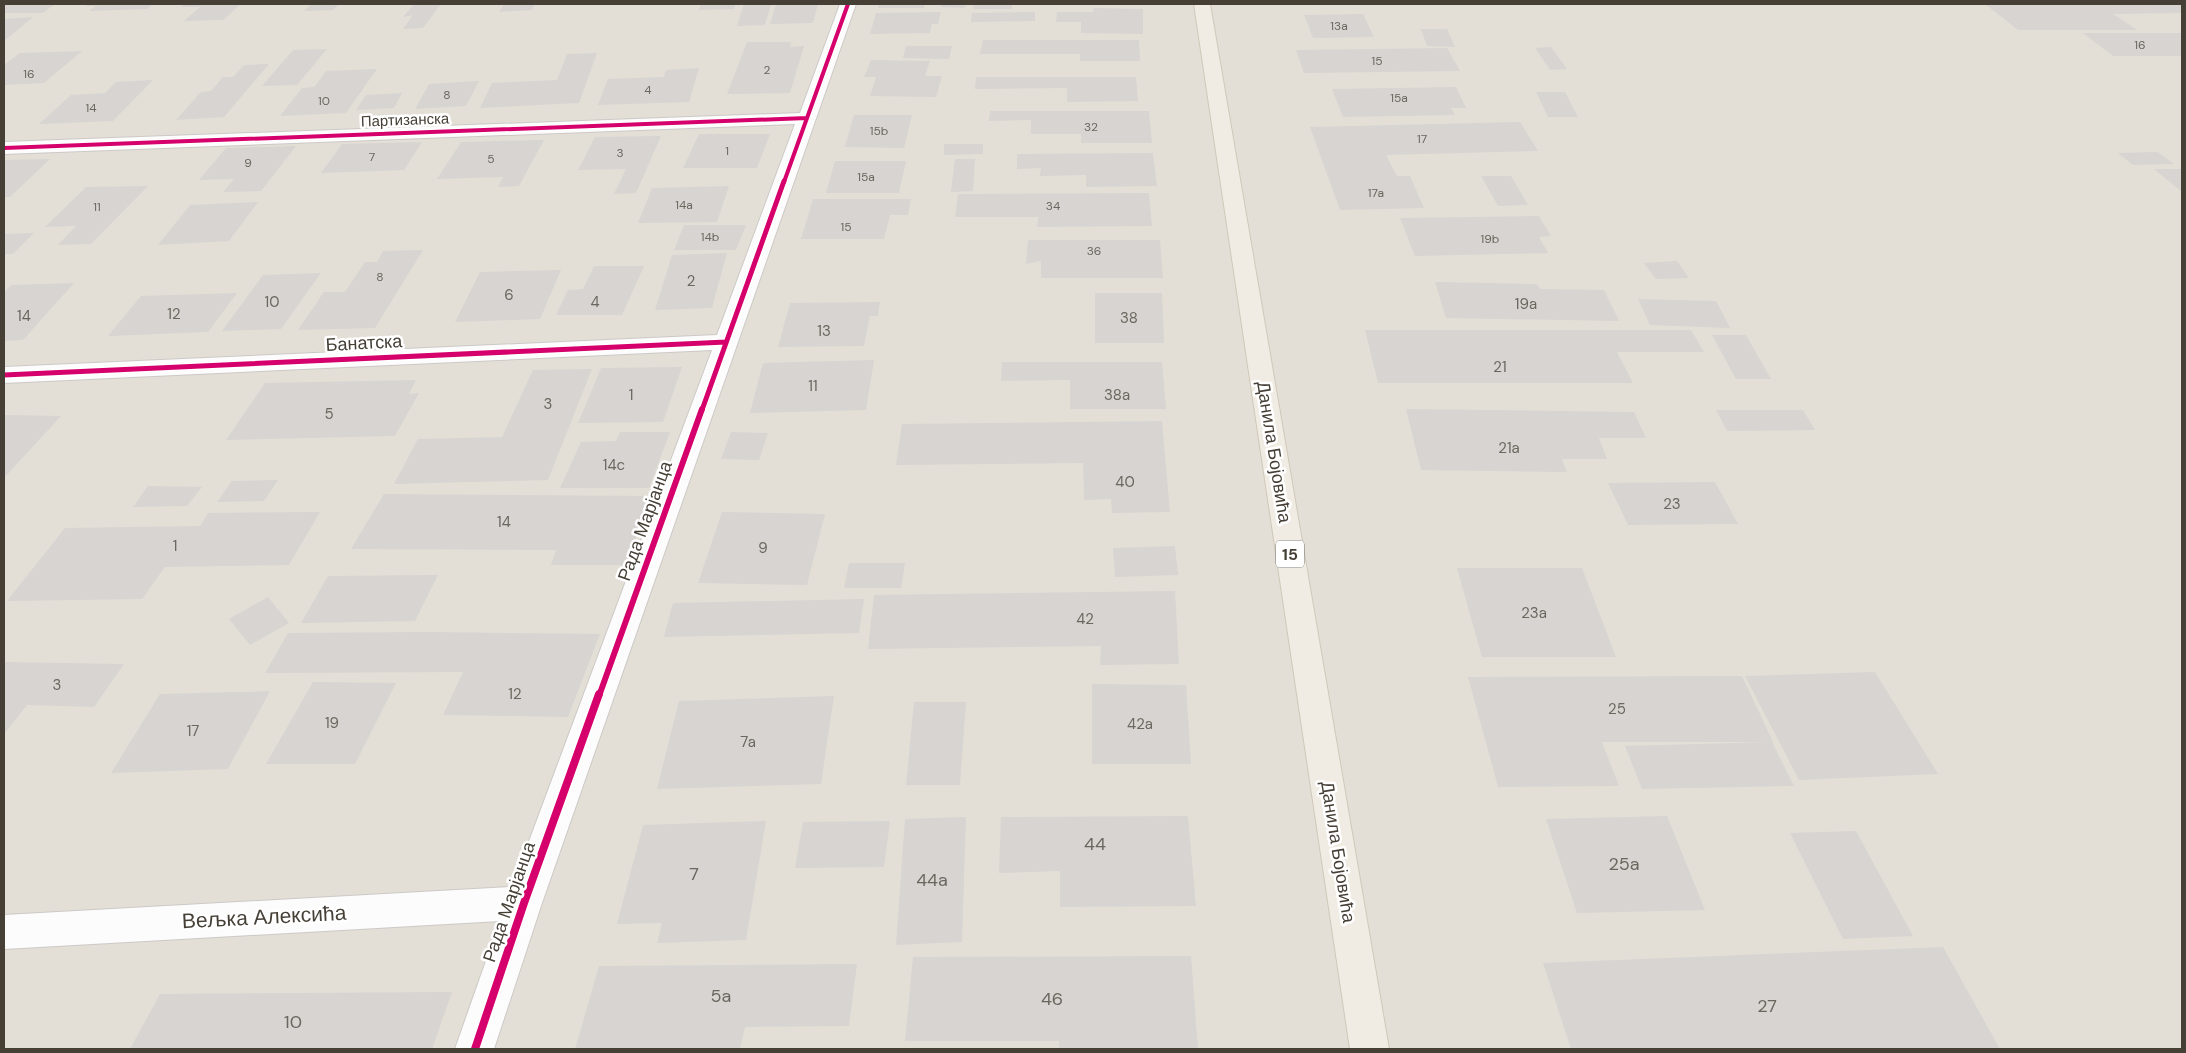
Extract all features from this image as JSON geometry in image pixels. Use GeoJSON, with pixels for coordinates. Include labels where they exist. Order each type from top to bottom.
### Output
{"type":"FeatureCollection","features":[{"type":"Feature","properties":{"kind":"main road","name":"Данила Бојовића"},"geometry":{"type":"LineString","coordinates":[[1202,4],[1370,1049]]}},
{"type":"Feature","properties":{"kind":"street","name":"Рада Марјанца"},"geometry":{"type":"LineString","coordinates":[[475,1049],[524,903],[848,4]]}},
{"type":"Feature","properties":{"kind":"street","name":"Партизанска"},"geometry":{"type":"LineString","coordinates":[[4,148],[807,118]]}},
{"type":"Feature","properties":{"kind":"street","name":"Банатска"},"geometry":{"type":"LineString","coordinates":[[4,375],[726,342]]}},
{"type":"Feature","properties":{"kind":"street","name":"Вељка Алексића"},"geometry":{"type":"LineString","coordinates":[[4,932],[524,903]]}},
{"type":"Feature","properties":{"kind":"shaded area"},"geometry":{"type":"Polygon","coordinates":[[[4,4],[2182,4],[2182,1049],[4,1049],[4,4]]]}},
{"type":"Feature","properties":{"kind":"building"},"geometry":{"type":"Polygon","coordinates":[[[4,4],[55,4],[43,13],[4,13],[4,4]]]}},
{"type":"Feature","properties":{"kind":"building"},"geometry":{"type":"Polygon","coordinates":[[[88,4],[153,4],[147,9],[89,11],[96,6],[85,6],[88,4]]]}},
{"type":"Feature","properties":{"kind":"building"},"geometry":{"type":"Polygon","coordinates":[[[185,4],[241,4],[223,20],[184,21],[200,7],[181,7],[185,4]]]}},
{"type":"Feature","properties":{"kind":"building"},"geometry":{"type":"Polygon","coordinates":[[[311,4],[339,4],[333,10],[304,11],[311,4]]]}},
{"type":"Feature","properties":{"kind":"building"},"geometry":{"type":"Polygon","coordinates":[[[414,4],[441,4],[423,28],[403,29],[413,15],[403,17],[414,4]]]}},
{"type":"Feature","properties":{"kind":"building"},"geometry":{"type":"Polygon","coordinates":[[[504,4],[535,4],[532,10],[499,12],[504,4]]]}},
{"type":"Feature","properties":{"kind":"building"},"geometry":{"type":"Polygon","coordinates":[[[701,4],[735,4],[734,9],[699,10],[701,4]]]}},
{"type":"Feature","properties":{"kind":"building"},"geometry":{"type":"Polygon","coordinates":[[[744,4],[771,4],[765,25],[737,26],[744,4]]]}},
{"type":"Feature","properties":{"kind":"building"},"geometry":{"type":"Polygon","coordinates":[[[776,4],[818,4],[813,23],[770,24],[776,4]]]}},
{"type":"Feature","properties":{"kind":"building"},"geometry":{"type":"Polygon","coordinates":[[[879,4],[925,4],[924,8],[878,8],[879,4]]]}},
{"type":"Feature","properties":{"kind":"building"},"geometry":{"type":"Polygon","coordinates":[[[942,4],[966,4],[965,8],[941,7],[942,4]]]}},
{"type":"Feature","properties":{"kind":"building"},"geometry":{"type":"Polygon","coordinates":[[[974,4],[1012,4],[1012,9],[973,9],[974,4]]]}},
{"type":"Feature","properties":{"kind":"building"},"geometry":{"type":"Polygon","coordinates":[[[1985,4],[2182,4],[2182,13],[2113,14],[2137,30],[2018,30],[1985,4]]]}},
{"type":"Feature","properties":{"kind":"building"},"geometry":{"type":"Polygon","coordinates":[[[1093,8],[1143,9],[1143,34],[1081,33],[1081,22],[1056,22],[1057,12],[1094,12],[1093,8]]]}},
{"type":"Feature","properties":{"kind":"building"},"geometry":{"type":"Polygon","coordinates":[[[941,12],[938,24],[932,24],[930,33],[870,34],[876,13],[941,12]]]}},
{"type":"Feature","properties":{"kind":"building"},"geometry":{"type":"Polygon","coordinates":[[[1035,12],[1035,21],[971,22],[972,13],[1035,12]]]}},
{"type":"Feature","properties":{"kind":"building"},"geometry":{"type":"Polygon","coordinates":[[[1363,14],[1374,37],[1313,38],[1304,15],[1363,14]]]}},
{"type":"Feature","properties":{"kind":"building"},"geometry":{"type":"Polygon","coordinates":[[[33,17],[4,41],[4,19],[33,17]]]}},
{"type":"Feature","properties":{"kind":"building"},"geometry":{"type":"Polygon","coordinates":[[[1421,29],[1447,29],[1455,47],[1427,46],[1421,29]]]}},
{"type":"Feature","properties":{"kind":"building"},"geometry":{"type":"Polygon","coordinates":[[[2083,33],[2182,33],[2182,56],[2113,56],[2083,33]]]}},
{"type":"Feature","properties":{"kind":"building"},"geometry":{"type":"Polygon","coordinates":[[[983,40],[1139,40],[1140,61],[1080,61],[1080,54],[980,54],[983,40]]]}},
{"type":"Feature","properties":{"kind":"building"},"geometry":{"type":"Polygon","coordinates":[[[747,42],[791,42],[790,47],[804,46],[790,93],[727,94],[747,42]]]}},
{"type":"Feature","properties":{"kind":"building"},"geometry":{"type":"Polygon","coordinates":[[[906,46],[952,46],[949,59],[903,58],[906,46]]]}},
{"type":"Feature","properties":{"kind":"building"},"geometry":{"type":"Polygon","coordinates":[[[1551,47],[1567,69],[1550,70],[1535,48],[1551,47]]]}},
{"type":"Feature","properties":{"kind":"building"},"geometry":{"type":"Polygon","coordinates":[[[1447,48],[1460,71],[1304,73],[1296,50],[1447,48]]]}},
{"type":"Feature","properties":{"kind":"building"},"geometry":{"type":"Polygon","coordinates":[[[327,49],[297,85],[262,86],[293,50],[327,49]]]}},
{"type":"Feature","properties":{"kind":"building"},"geometry":{"type":"Polygon","coordinates":[[[82,51],[44,83],[4,85],[4,65],[20,53],[82,51]]]}},
{"type":"Feature","properties":{"kind":"building"},"geometry":{"type":"Polygon","coordinates":[[[597,53],[579,103],[480,108],[492,83],[557,80],[567,54],[597,53]]]}},
{"type":"Feature","properties":{"kind":"building"},"geometry":{"type":"Polygon","coordinates":[[[871,60],[930,61],[925,76],[942,76],[936,97],[870,96],[876,77],[864,77],[871,60]]]}},
{"type":"Feature","properties":{"kind":"building"},"geometry":{"type":"Polygon","coordinates":[[[269,64],[224,117],[176,120],[201,92],[211,91],[223,77],[233,77],[244,65],[269,64]]]}},
{"type":"Feature","properties":{"kind":"building"},"geometry":{"type":"Polygon","coordinates":[[[699,68],[689,102],[598,105],[608,79],[664,77],[666,70],[699,68]]]}},
{"type":"Feature","properties":{"kind":"building"},"geometry":{"type":"Polygon","coordinates":[[[377,69],[346,113],[280,116],[302,88],[314,87],[326,71],[377,69]]]}},
{"type":"Feature","properties":{"kind":"building"},"geometry":{"type":"Polygon","coordinates":[[[976,77],[1136,77],[1138,101],[1067,102],[1067,88],[975,89],[976,77]]]}},
{"type":"Feature","properties":{"kind":"building"},"geometry":{"type":"Polygon","coordinates":[[[153,80],[113,121],[39,124],[71,95],[105,93],[116,82],[153,80]]]}},
{"type":"Feature","properties":{"kind":"building"},"geometry":{"type":"Polygon","coordinates":[[[479,81],[466,106],[415,109],[429,84],[479,81]]]}},
{"type":"Feature","properties":{"kind":"building"},"geometry":{"type":"Polygon","coordinates":[[[1456,87],[1466,108],[1451,108],[1455,115],[1343,117],[1332,89],[1456,87]]]}},
{"type":"Feature","properties":{"kind":"building"},"geometry":{"type":"Polygon","coordinates":[[[1536,92],[1565,92],[1578,117],[1548,117],[1536,92]]]}},
{"type":"Feature","properties":{"kind":"building"},"geometry":{"type":"Polygon","coordinates":[[[402,93],[394,108],[356,110],[366,95],[402,93]]]}},
{"type":"Feature","properties":{"kind":"building"},"geometry":{"type":"Polygon","coordinates":[[[990,111],[1149,111],[1152,143],[1081,143],[1081,134],[1031,134],[1031,120],[989,121],[990,111]]]}},
{"type":"Feature","properties":{"kind":"building"},"geometry":{"type":"Polygon","coordinates":[[[854,115],[912,115],[904,148],[845,147],[854,115]]]}},
{"type":"Feature","properties":{"kind":"building"},"geometry":{"type":"Polygon","coordinates":[[[1520,122],[1538,151],[1386,155],[1397,176],[1410,176],[1424,208],[1340,210],[1310,127],[1520,122]]]}},
{"type":"Feature","properties":{"kind":"building"},"geometry":{"type":"Polygon","coordinates":[[[699,134],[770,134],[757,168],[683,168],[699,134]]]}},
{"type":"Feature","properties":{"kind":"building"},"geometry":{"type":"Polygon","coordinates":[[[661,136],[636,193],[614,194],[626,169],[578,170],[595,137],[661,136]]]}},
{"type":"Feature","properties":{"kind":"building"},"geometry":{"type":"Polygon","coordinates":[[[544,140],[519,186],[498,187],[503,177],[437,179],[461,142],[544,140]]]}},
{"type":"Feature","properties":{"kind":"building"},"geometry":{"type":"Polygon","coordinates":[[[422,142],[404,170],[321,173],[342,144],[422,142]]]}},
{"type":"Feature","properties":{"kind":"building"},"geometry":{"type":"Polygon","coordinates":[[[944,144],[983,144],[983,154],[944,155],[944,144]]]}},
{"type":"Feature","properties":{"kind":"building"},"geometry":{"type":"Polygon","coordinates":[[[296,146],[261,191],[223,192],[234,179],[199,180],[226,148],[296,146]]]}},
{"type":"Feature","properties":{"kind":"building"},"geometry":{"type":"Polygon","coordinates":[[[2158,152],[2174,164],[2133,165],[2118,153],[2158,152]]]}},
{"type":"Feature","properties":{"kind":"building"},"geometry":{"type":"Polygon","coordinates":[[[1153,153],[1157,186],[1086,187],[1086,175],[1040,176],[1041,168],[1017,169],[1017,154],[1153,153]]]}},
{"type":"Feature","properties":{"kind":"building"},"geometry":{"type":"Polygon","coordinates":[[[50,159],[10,197],[4,197],[4,160],[50,159]]]}},
{"type":"Feature","properties":{"kind":"building"},"geometry":{"type":"Polygon","coordinates":[[[955,159],[975,159],[973,191],[951,192],[955,159]]]}},
{"type":"Feature","properties":{"kind":"building"},"geometry":{"type":"Polygon","coordinates":[[[835,161],[906,161],[899,193],[826,193],[835,161]]]}},
{"type":"Feature","properties":{"kind":"building"},"geometry":{"type":"Polygon","coordinates":[[[2154,169],[2182,169],[2182,192],[2154,169]]]}},
{"type":"Feature","properties":{"kind":"building"},"geometry":{"type":"Polygon","coordinates":[[[1481,176],[1511,176],[1528,205],[1498,206],[1481,176]]]}},
{"type":"Feature","properties":{"kind":"building"},"geometry":{"type":"Polygon","coordinates":[[[148,186],[91,244],[58,245],[76,226],[45,227],[86,187],[148,186]]]}},
{"type":"Feature","properties":{"kind":"building"},"geometry":{"type":"Polygon","coordinates":[[[729,186],[717,222],[638,223],[652,188],[729,186]]]}},
{"type":"Feature","properties":{"kind":"building"},"geometry":{"type":"Polygon","coordinates":[[[1149,193],[1152,226],[1037,227],[1038,217],[955,217],[958,194],[1149,193]]]}},
{"type":"Feature","properties":{"kind":"building"},"geometry":{"type":"Polygon","coordinates":[[[813,199],[911,199],[908,215],[890,215],[884,239],[801,239],[813,199]]]}},
{"type":"Feature","properties":{"kind":"building"},"geometry":{"type":"Polygon","coordinates":[[[258,202],[229,241],[158,245],[190,205],[258,202]]]}},
{"type":"Feature","properties":{"kind":"building"},"geometry":{"type":"Polygon","coordinates":[[[1539,216],[1551,236],[1539,237],[1548,253],[1415,256],[1400,218],[1539,216]]]}},
{"type":"Feature","properties":{"kind":"building"},"geometry":{"type":"Polygon","coordinates":[[[684,225],[746,225],[736,250],[674,250],[684,225]]]}},
{"type":"Feature","properties":{"kind":"building"},"geometry":{"type":"Polygon","coordinates":[[[34,233],[13,254],[4,254],[4,234],[34,233]]]}},
{"type":"Feature","properties":{"kind":"building"},"geometry":{"type":"Polygon","coordinates":[[[1028,240],[1160,240],[1163,278],[1041,278],[1041,261],[1026,264],[1028,240]]]}},
{"type":"Feature","properties":{"kind":"building"},"geometry":{"type":"Polygon","coordinates":[[[423,250],[375,328],[298,330],[324,292],[345,292],[365,262],[377,262],[383,251],[423,250]]]}},
{"type":"Feature","properties":{"kind":"building"},"geometry":{"type":"Polygon","coordinates":[[[727,253],[712,308],[655,310],[672,255],[727,253]]]}},
{"type":"Feature","properties":{"kind":"building"},"geometry":{"type":"Polygon","coordinates":[[[1677,261],[1689,278],[1656,279],[1644,263],[1677,261]]]}},
{"type":"Feature","properties":{"kind":"building"},"geometry":{"type":"Polygon","coordinates":[[[594,266],[644,266],[622,315],[556,315],[568,290],[583,289],[594,266]]]}},
{"type":"Feature","properties":{"kind":"building"},"geometry":{"type":"Polygon","coordinates":[[[561,270],[540,319],[455,322],[480,272],[561,270]]]}},
{"type":"Feature","properties":{"kind":"building"},"geometry":{"type":"Polygon","coordinates":[[[321,273],[281,329],[222,331],[263,275],[321,273]]]}},
{"type":"Feature","properties":{"kind":"building"},"geometry":{"type":"Polygon","coordinates":[[[1435,282],[1537,284],[1540,289],[1604,290],[1619,321],[1446,318],[1435,282]]]}},
{"type":"Feature","properties":{"kind":"building"},"geometry":{"type":"Polygon","coordinates":[[[74,283],[23,340],[4,341],[4,293],[11,285],[74,283]]]}},
{"type":"Feature","properties":{"kind":"building"},"geometry":{"type":"Polygon","coordinates":[[[237,293],[208,332],[108,336],[141,296],[237,293]]]}},
{"type":"Feature","properties":{"kind":"building"},"geometry":{"type":"Polygon","coordinates":[[[1095,293],[1162,293],[1164,343],[1095,343],[1095,293]]]}},
{"type":"Feature","properties":{"kind":"building"},"geometry":{"type":"Polygon","coordinates":[[[1638,299],[1716,301],[1730,328],[1650,325],[1638,299]]]}},
{"type":"Feature","properties":{"kind":"building"},"geometry":{"type":"Polygon","coordinates":[[[880,302],[878,316],[870,316],[864,346],[778,347],[790,303],[880,302]]]}},
{"type":"Feature","properties":{"kind":"building"},"geometry":{"type":"Polygon","coordinates":[[[1365,330],[1691,330],[1704,352],[1617,352],[1633,383],[1378,383],[1365,330]]]}},
{"type":"Feature","properties":{"kind":"building"},"geometry":{"type":"Polygon","coordinates":[[[1712,335],[1746,335],[1771,379],[1736,379],[1712,335]]]}},
{"type":"Feature","properties":{"kind":"building"},"geometry":{"type":"Polygon","coordinates":[[[874,360],[866,410],[750,413],[763,363],[874,360]]]}},
{"type":"Feature","properties":{"kind":"building"},"geometry":{"type":"Polygon","coordinates":[[[1002,362],[1162,362],[1166,409],[1070,409],[1070,380],[1001,381],[1002,362]]]}},
{"type":"Feature","properties":{"kind":"building"},"geometry":{"type":"Polygon","coordinates":[[[682,367],[663,422],[578,423],[601,368],[682,367]]]}},
{"type":"Feature","properties":{"kind":"building"},"geometry":{"type":"Polygon","coordinates":[[[592,369],[548,480],[394,484],[418,439],[502,437],[533,370],[592,369]]]}},
{"type":"Feature","properties":{"kind":"building"},"geometry":{"type":"Polygon","coordinates":[[[416,380],[409,394],[419,393],[395,436],[226,440],[265,383],[416,380]]]}},
{"type":"Feature","properties":{"kind":"building"},"geometry":{"type":"Polygon","coordinates":[[[1406,409],[1634,412],[1646,438],[1599,438],[1607,459],[1562,459],[1567,472],[1421,470],[1406,409]]]}},
{"type":"Feature","properties":{"kind":"building"},"geometry":{"type":"Polygon","coordinates":[[[1716,410],[1803,410],[1815,430],[1727,431],[1716,410]]]}},
{"type":"Feature","properties":{"kind":"building"},"geometry":{"type":"Polygon","coordinates":[[[4,415],[61,416],[4,478],[4,415]]]}},
{"type":"Feature","properties":{"kind":"building"},"geometry":{"type":"Polygon","coordinates":[[[1162,421],[1170,512],[1112,513],[1111,499],[1084,500],[1083,463],[896,465],[902,424],[1162,421]]]}},
{"type":"Feature","properties":{"kind":"building"},"geometry":{"type":"Polygon","coordinates":[[[620,432],[670,432],[649,488],[560,488],[581,442],[616,441],[620,432]]]}},
{"type":"Feature","properties":{"kind":"building"},"geometry":{"type":"Polygon","coordinates":[[[731,432],[768,433],[759,460],[721,459],[731,432]]]}},
{"type":"Feature","properties":{"kind":"building"},"geometry":{"type":"Polygon","coordinates":[[[278,480],[264,501],[217,502],[232,481],[278,480]]]}},
{"type":"Feature","properties":{"kind":"building"},"geometry":{"type":"Polygon","coordinates":[[[1715,482],[1738,524],[1628,525],[1608,483],[1715,482]]]}},
{"type":"Feature","properties":{"kind":"building"},"geometry":{"type":"Polygon","coordinates":[[[148,486],[202,487],[187,506],[133,507],[148,486]]]}},
{"type":"Feature","properties":{"kind":"building"},"geometry":{"type":"Polygon","coordinates":[[[384,494],[651,496],[626,565],[551,565],[556,550],[351,549],[384,494]]]}},
{"type":"Feature","properties":{"kind":"building"},"geometry":{"type":"Polygon","coordinates":[[[320,512],[289,565],[165,567],[142,599],[7,601],[65,528],[200,526],[208,513],[320,512]]]}},
{"type":"Feature","properties":{"kind":"building"},"geometry":{"type":"Polygon","coordinates":[[[722,512],[825,514],[807,585],[698,583],[722,512]]]}},
{"type":"Feature","properties":{"kind":"building"},"geometry":{"type":"Polygon","coordinates":[[[1175,546],[1178,575],[1115,577],[1113,548],[1175,546]]]}},
{"type":"Feature","properties":{"kind":"building"},"geometry":{"type":"Polygon","coordinates":[[[849,563],[905,563],[901,588],[844,588],[849,563]]]}},
{"type":"Feature","properties":{"kind":"building"},"geometry":{"type":"Polygon","coordinates":[[[1457,568],[1582,568],[1616,657],[1482,657],[1457,568]]]}},
{"type":"Feature","properties":{"kind":"building"},"geometry":{"type":"Polygon","coordinates":[[[438,575],[415,621],[301,623],[328,576],[438,575]]]}},
{"type":"Feature","properties":{"kind":"building"},"geometry":{"type":"Polygon","coordinates":[[[1175,591],[1179,664],[1100,665],[1101,646],[868,649],[874,595],[1175,591]]]}},
{"type":"Feature","properties":{"kind":"building"},"geometry":{"type":"Polygon","coordinates":[[[268,597],[289,623],[250,645],[229,619],[268,597]]]}},
{"type":"Feature","properties":{"kind":"building"},"geometry":{"type":"Polygon","coordinates":[[[864,599],[859,633],[664,637],[673,603],[864,599]]]}},
{"type":"Feature","properties":{"kind":"building"},"geometry":{"type":"Polygon","coordinates":[[[288,633],[600,634],[568,717],[443,715],[463,672],[265,673],[288,633]]]}},
{"type":"Feature","properties":{"kind":"building"},"geometry":{"type":"Polygon","coordinates":[[[4,662],[124,664],[94,707],[27,705],[4,734],[4,662]]]}},
{"type":"Feature","properties":{"kind":"building"},"geometry":{"type":"Polygon","coordinates":[[[1875,672],[1938,774],[1799,780],[1745,676],[1875,672]]]}},
{"type":"Feature","properties":{"kind":"building"},"geometry":{"type":"Polygon","coordinates":[[[1742,676],[1773,742],[1602,742],[1619,786],[1498,787],[1468,677],[1742,676]]]}},
{"type":"Feature","properties":{"kind":"building"},"geometry":{"type":"Polygon","coordinates":[[[313,682],[396,683],[355,764],[266,764],[313,682]]]}},
{"type":"Feature","properties":{"kind":"building"},"geometry":{"type":"Polygon","coordinates":[[[1092,684],[1186,685],[1191,764],[1092,764],[1092,684]]]}},
{"type":"Feature","properties":{"kind":"building"},"geometry":{"type":"Polygon","coordinates":[[[270,691],[228,769],[111,773],[160,694],[270,691]]]}},
{"type":"Feature","properties":{"kind":"building"},"geometry":{"type":"Polygon","coordinates":[[[834,696],[821,784],[657,789],[679,701],[834,696]]]}},
{"type":"Feature","properties":{"kind":"building"},"geometry":{"type":"Polygon","coordinates":[[[914,702],[966,702],[960,785],[906,785],[914,702]]]}},
{"type":"Feature","properties":{"kind":"building"},"geometry":{"type":"Polygon","coordinates":[[[1772,742],[1794,786],[1642,789],[1625,746],[1772,742]]]}},
{"type":"Feature","properties":{"kind":"building"},"geometry":{"type":"Polygon","coordinates":[[[1188,816],[1196,906],[1060,907],[1060,871],[999,873],[1001,817],[1188,816]]]}},
{"type":"Feature","properties":{"kind":"building"},"geometry":{"type":"Polygon","coordinates":[[[1667,816],[1705,910],[1577,913],[1546,819],[1667,816]]]}},
{"type":"Feature","properties":{"kind":"building"},"geometry":{"type":"Polygon","coordinates":[[[966,817],[962,942],[896,945],[905,819],[966,817]]]}},
{"type":"Feature","properties":{"kind":"building"},"geometry":{"type":"Polygon","coordinates":[[[766,821],[746,940],[657,943],[662,923],[617,924],[643,825],[766,821]]]}},
{"type":"Feature","properties":{"kind":"building"},"geometry":{"type":"Polygon","coordinates":[[[890,821],[884,867],[795,868],[803,822],[890,821]]]}},
{"type":"Feature","properties":{"kind":"building"},"geometry":{"type":"Polygon","coordinates":[[[1856,831],[1913,936],[1843,939],[1790,833],[1856,831]]]}},
{"type":"Feature","properties":{"kind":"building"},"geometry":{"type":"Polygon","coordinates":[[[1943,947],[2000,1049],[1571,1049],[1543,963],[1943,947]]]}},
{"type":"Feature","properties":{"kind":"building"},"geometry":{"type":"Polygon","coordinates":[[[1191,956],[1198,1049],[1059,1049],[1059,1041],[905,1041],[913,957],[1191,956]]]}},
{"type":"Feature","properties":{"kind":"building"},"geometry":{"type":"Polygon","coordinates":[[[857,964],[849,1026],[745,1027],[740,1049],[575,1049],[599,966],[857,964]]]}},
{"type":"Feature","properties":{"kind":"building"},"geometry":{"type":"Polygon","coordinates":[[[452,992],[432,1049],[130,1049],[160,994],[452,992]]]}},
{"type":"Feature","properties":{"kind":"cycle path"},"geometry":{"type":"LineString","coordinates":[[475,1049],[524,903],[848,4]]}},
{"type":"Feature","properties":{"kind":"cycle path"},"geometry":{"type":"LineString","coordinates":[[4,148],[807,118]]}},
{"type":"Feature","properties":{"kind":"cycle path"},"geometry":{"type":"LineString","coordinates":[[4,375],[726,342]]}}]}
